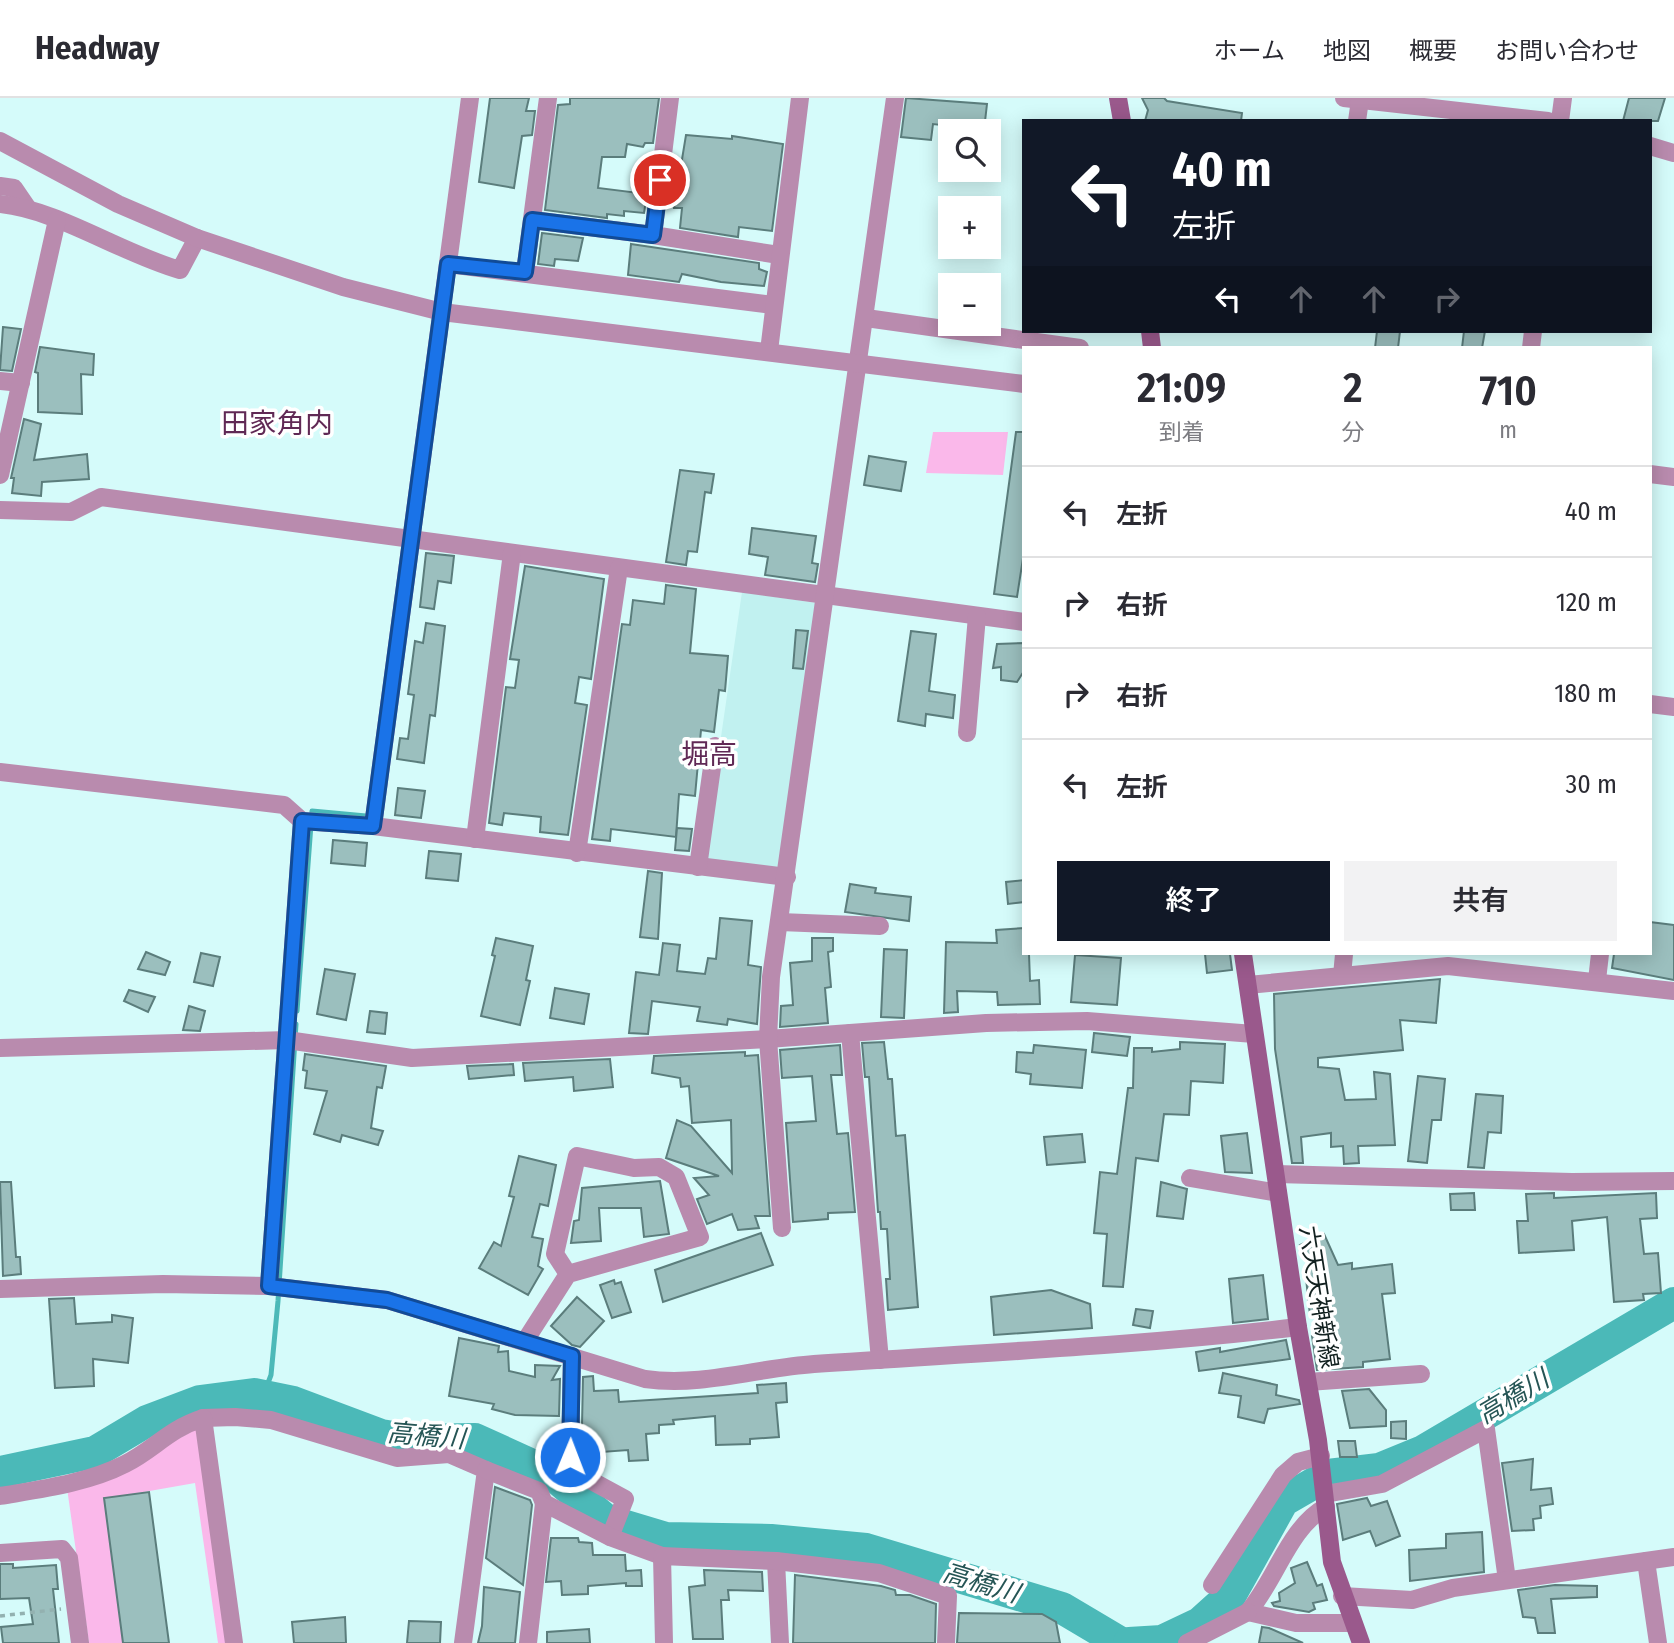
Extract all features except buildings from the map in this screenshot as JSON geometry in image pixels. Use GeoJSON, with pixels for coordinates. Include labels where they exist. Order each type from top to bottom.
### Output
{"type":"FeatureCollection","features":[{"type":"Feature","properties":{"kind":"main road"},"geometry":{"type":"LineString","coordinates":[[1118,98],[1122,119]]}},
{"type":"Feature","properties":{"kind":"main road","name":"六天天神新線"},"geometry":{"type":"LineString","coordinates":[[1243,955],[1298,1327],[1321,1460],[1332,1562],[1361,1643]]}},
{"type":"Feature","properties":{"kind":"street"},"geometry":{"type":"LineString","coordinates":[[373,826],[470,98]]}},
{"type":"Feature","properties":{"kind":"street"},"geometry":{"type":"LineString","coordinates":[[525,272],[548,98]]}},
{"type":"Feature","properties":{"kind":"street"},"geometry":{"type":"LineString","coordinates":[[653,235],[670,98]]}},
{"type":"Feature","properties":{"kind":"street"},"geometry":{"type":"LineString","coordinates":[[769,352],[800,98]]}},
{"type":"Feature","properties":{"kind":"street"},"geometry":{"type":"LineString","coordinates":[[782,1227],[768,1039],[771,977],[860,362],[895,98]]}},
{"type":"Feature","properties":{"kind":"street"},"geometry":{"type":"LineString","coordinates":[[1560,119],[1563,98]]}},
{"type":"Feature","properties":{"kind":"street"},"geometry":{"type":"LineString","coordinates":[[1357,119],[1352,99],[1413,113],[1514,119]]}},
{"type":"Feature","properties":{"kind":"street"},"geometry":{"type":"LineString","coordinates":[[0,141],[118,204],[197,238],[343,287],[442,312],[1022,384]]}},
{"type":"Feature","properties":{"kind":"street"},"geometry":{"type":"LineString","coordinates":[[1652,147],[1674,153]]}},
{"type":"Feature","properties":{"kind":"street"},"geometry":{"type":"LineString","coordinates":[[0,186],[15,188],[27,207]]}},
{"type":"Feature","properties":{"kind":"street"},"geometry":{"type":"LineString","coordinates":[[0,204],[27,207],[144,260],[180,270],[197,238]]}},
{"type":"Feature","properties":{"kind":"street"},"geometry":{"type":"LineString","coordinates":[[0,475],[57,220]]}},
{"type":"Feature","properties":{"kind":"street"},"geometry":{"type":"LineString","coordinates":[[532,220],[779,254]]}},
{"type":"Feature","properties":{"kind":"street"},"geometry":{"type":"LineString","coordinates":[[448,264],[773,305]]}},
{"type":"Feature","properties":{"kind":"street"},"geometry":{"type":"LineString","coordinates":[[866,318],[1054,346]]}},
{"type":"Feature","properties":{"kind":"street"},"geometry":{"type":"LineString","coordinates":[[0,381],[21,383]]}},
{"type":"Feature","properties":{"kind":"street"},"geometry":{"type":"LineString","coordinates":[[1652,474],[1674,477]]}},
{"type":"Feature","properties":{"kind":"street"},"geometry":{"type":"LineString","coordinates":[[0,510],[71,512],[101,497],[1022,622]]}},
{"type":"Feature","properties":{"kind":"street"},"geometry":{"type":"LineString","coordinates":[[475,839],[512,553]]}},
{"type":"Feature","properties":{"kind":"street"},"geometry":{"type":"LineString","coordinates":[[577,853],[619,568]]}},
{"type":"Feature","properties":{"kind":"street"},"geometry":{"type":"LineString","coordinates":[[967,733],[977,616]]}},
{"type":"Feature","properties":{"kind":"street"},"geometry":{"type":"LineString","coordinates":[[1652,704],[1674,707]]}},
{"type":"Feature","properties":{"kind":"street"},"geometry":{"type":"LineString","coordinates":[[698,867],[715,746]]}},
{"type":"Feature","properties":{"kind":"street"},"geometry":{"type":"LineString","coordinates":[[0,772],[285,806],[302,821],[373,826],[787,877]]}},
{"type":"Feature","properties":{"kind":"street"},"geometry":{"type":"LineString","coordinates":[[269,1286],[302,821]]}},
{"type":"Feature","properties":{"kind":"street"},"geometry":{"type":"LineString","coordinates":[[780,922],[880,926]]}},
{"type":"Feature","properties":{"kind":"street"},"geometry":{"type":"LineString","coordinates":[[1342,976],[1344,955]]}},
{"type":"Feature","properties":{"kind":"street"},"geometry":{"type":"LineString","coordinates":[[1597,980],[1600,955]]}},
{"type":"Feature","properties":{"kind":"street"},"geometry":{"type":"LineString","coordinates":[[1248,985],[1342,976],[1449,960],[1674,991]]}},
{"type":"Feature","properties":{"kind":"street"},"geometry":{"type":"LineString","coordinates":[[0,1048],[287,1040],[412,1058],[768,1039],[986,1023],[1087,1021],[1254,1034]]}},
{"type":"Feature","properties":{"kind":"street"},"geometry":{"type":"LineString","coordinates":[[850,1033],[880,1360]]}},
{"type":"Feature","properties":{"kind":"street"},"geometry":{"type":"LineString","coordinates":[[525,1341],[568,1274],[700,1237],[677,1177],[659,1167],[634,1168],[577,1156],[555,1254],[568,1274]]}},
{"type":"Feature","properties":{"kind":"street"},"geometry":{"type":"LineString","coordinates":[[1276,1174],[1572,1182],[1674,1181]]}},
{"type":"Feature","properties":{"kind":"street"},"geometry":{"type":"LineString","coordinates":[[1190,1178],[1278,1193]]}},
{"type":"Feature","properties":{"kind":"street"},"geometry":{"type":"LineString","coordinates":[[0,1289],[163,1284],[269,1286],[387,1300],[645,1379],[675,1383],[775,1367],[1186,1340],[1298,1327]]}},
{"type":"Feature","properties":{"kind":"street"},"geometry":{"type":"LineString","coordinates":[[572,1356],[570,1457],[577,1474],[625,1499],[610,1537]]}},
{"type":"Feature","properties":{"kind":"street"},"geometry":{"type":"LineString","coordinates":[[1308,1382],[1421,1374]]}},
{"type":"Feature","properties":{"kind":"street"},"geometry":{"type":"LineString","coordinates":[[203,1418],[234,1643]]}},
{"type":"Feature","properties":{"kind":"street"},"geometry":{"type":"LineString","coordinates":[[0,1496],[86,1478],[126,1464],[183,1424],[203,1418],[271,1420],[397,1458],[449,1454],[539,1491],[544,1503],[528,1643]]}},
{"type":"Feature","properties":{"kind":"street"},"geometry":{"type":"LineString","coordinates":[[1187,1643],[1248,1612],[1260,1598],[1309,1517],[1326,1501],[1382,1484],[1486,1429],[1507,1580]]}},
{"type":"Feature","properties":{"kind":"street"},"geometry":{"type":"LineString","coordinates":[[1212,1585],[1283,1475],[1298,1462],[1321,1460]]}},
{"type":"Feature","properties":{"kind":"street"},"geometry":{"type":"LineString","coordinates":[[463,1643],[486,1470]]}},
{"type":"Feature","properties":{"kind":"street"},"geometry":{"type":"LineString","coordinates":[[544,1503],[610,1537],[662,1556],[776,1561],[879,1573],[948,1596],[946,1643]]}},
{"type":"Feature","properties":{"kind":"street"},"geometry":{"type":"LineString","coordinates":[[0,1553],[62,1549],[69,1558],[79,1643]]}},
{"type":"Feature","properties":{"kind":"street"},"geometry":{"type":"LineString","coordinates":[[662,1556],[664,1643]]}},
{"type":"Feature","properties":{"kind":"street"},"geometry":{"type":"LineString","coordinates":[[1342,1596],[1412,1600],[1453,1587],[1674,1557]]}},
{"type":"Feature","properties":{"kind":"street"},"geometry":{"type":"LineString","coordinates":[[776,1561],[780,1643]]}},
{"type":"Feature","properties":{"kind":"street"},"geometry":{"type":"LineString","coordinates":[[1646,1561],[1658,1643]]}},
{"type":"Feature","properties":{"kind":"street"},"geometry":{"type":"LineString","coordinates":[[1248,1612],[1296,1623],[1352,1623]]}},
{"type":"Feature","properties":{"kind":"path"},"geometry":{"type":"LineString","coordinates":[[0,1616],[75,1608]]}},
{"type":"Feature","properties":{"kind":"shaded area"},"geometry":{"type":"Polygon","coordinates":[[[933,432],[1008,432],[1003,475],[926,473],[933,432]]]}},
{"type":"Feature","properties":{"kind":"shaded area"},"geometry":{"type":"Polygon","coordinates":[[[742,592],[816,603],[782,872],[703,861],[742,592]]]}},
{"type":"Feature","properties":{"kind":"shaded area"},"geometry":{"type":"Polygon","coordinates":[[[196,1429],[227,1643],[218,1643],[195,1483],[104,1499],[123,1643],[89,1643],[67,1488],[158,1450],[196,1429]]]}},
{"type":"Feature","properties":{"kind":"waterway"},"geometry":{"type":"LineString","coordinates":[[297,1011],[312,811],[366,816]]}},
{"type":"Feature","properties":{"kind":"waterway"},"geometry":{"type":"LineString","coordinates":[[263,1396],[271,1375],[278,1301],[296,1024]]}},
{"type":"Feature","properties":{"kind":"waterway","name":"高橋川"},"geometry":{"type":"LineString","coordinates":[[1129,1643],[1162,1641],[1200,1623],[1230,1596],[1283,1501],[1328,1475],[1379,1469],[1423,1451],[1674,1303]]}},
{"type":"Feature","properties":{"kind":"waterway","name":"高橋川"},"geometry":{"type":"LineString","coordinates":[[0,1472],[95,1452],[147,1421],[200,1401],[254,1394],[293,1402],[381,1435],[411,1440],[475,1439],[552,1474],[606,1520],[666,1538],[771,1540],[866,1549],[1062,1608],[1121,1643]]}},
{"type":"Feature","properties":{"kind":"district","name":"田家角内"},"geometry":{"type":"Point","coordinates":[277,423]}},
{"type":"Feature","properties":{"kind":"district","name":"堀高"},"geometry":{"type":"Point","coordinates":[709,754]}},
{"type":"Feature","properties":{"kind":"route"},"geometry":{"type":"LineString","coordinates":[[570,1457],[572,1356],[387,1300],[269,1286],[302,821],[373,826],[448,264],[525,272],[532,220],[653,235],[660,180]]}}]}
